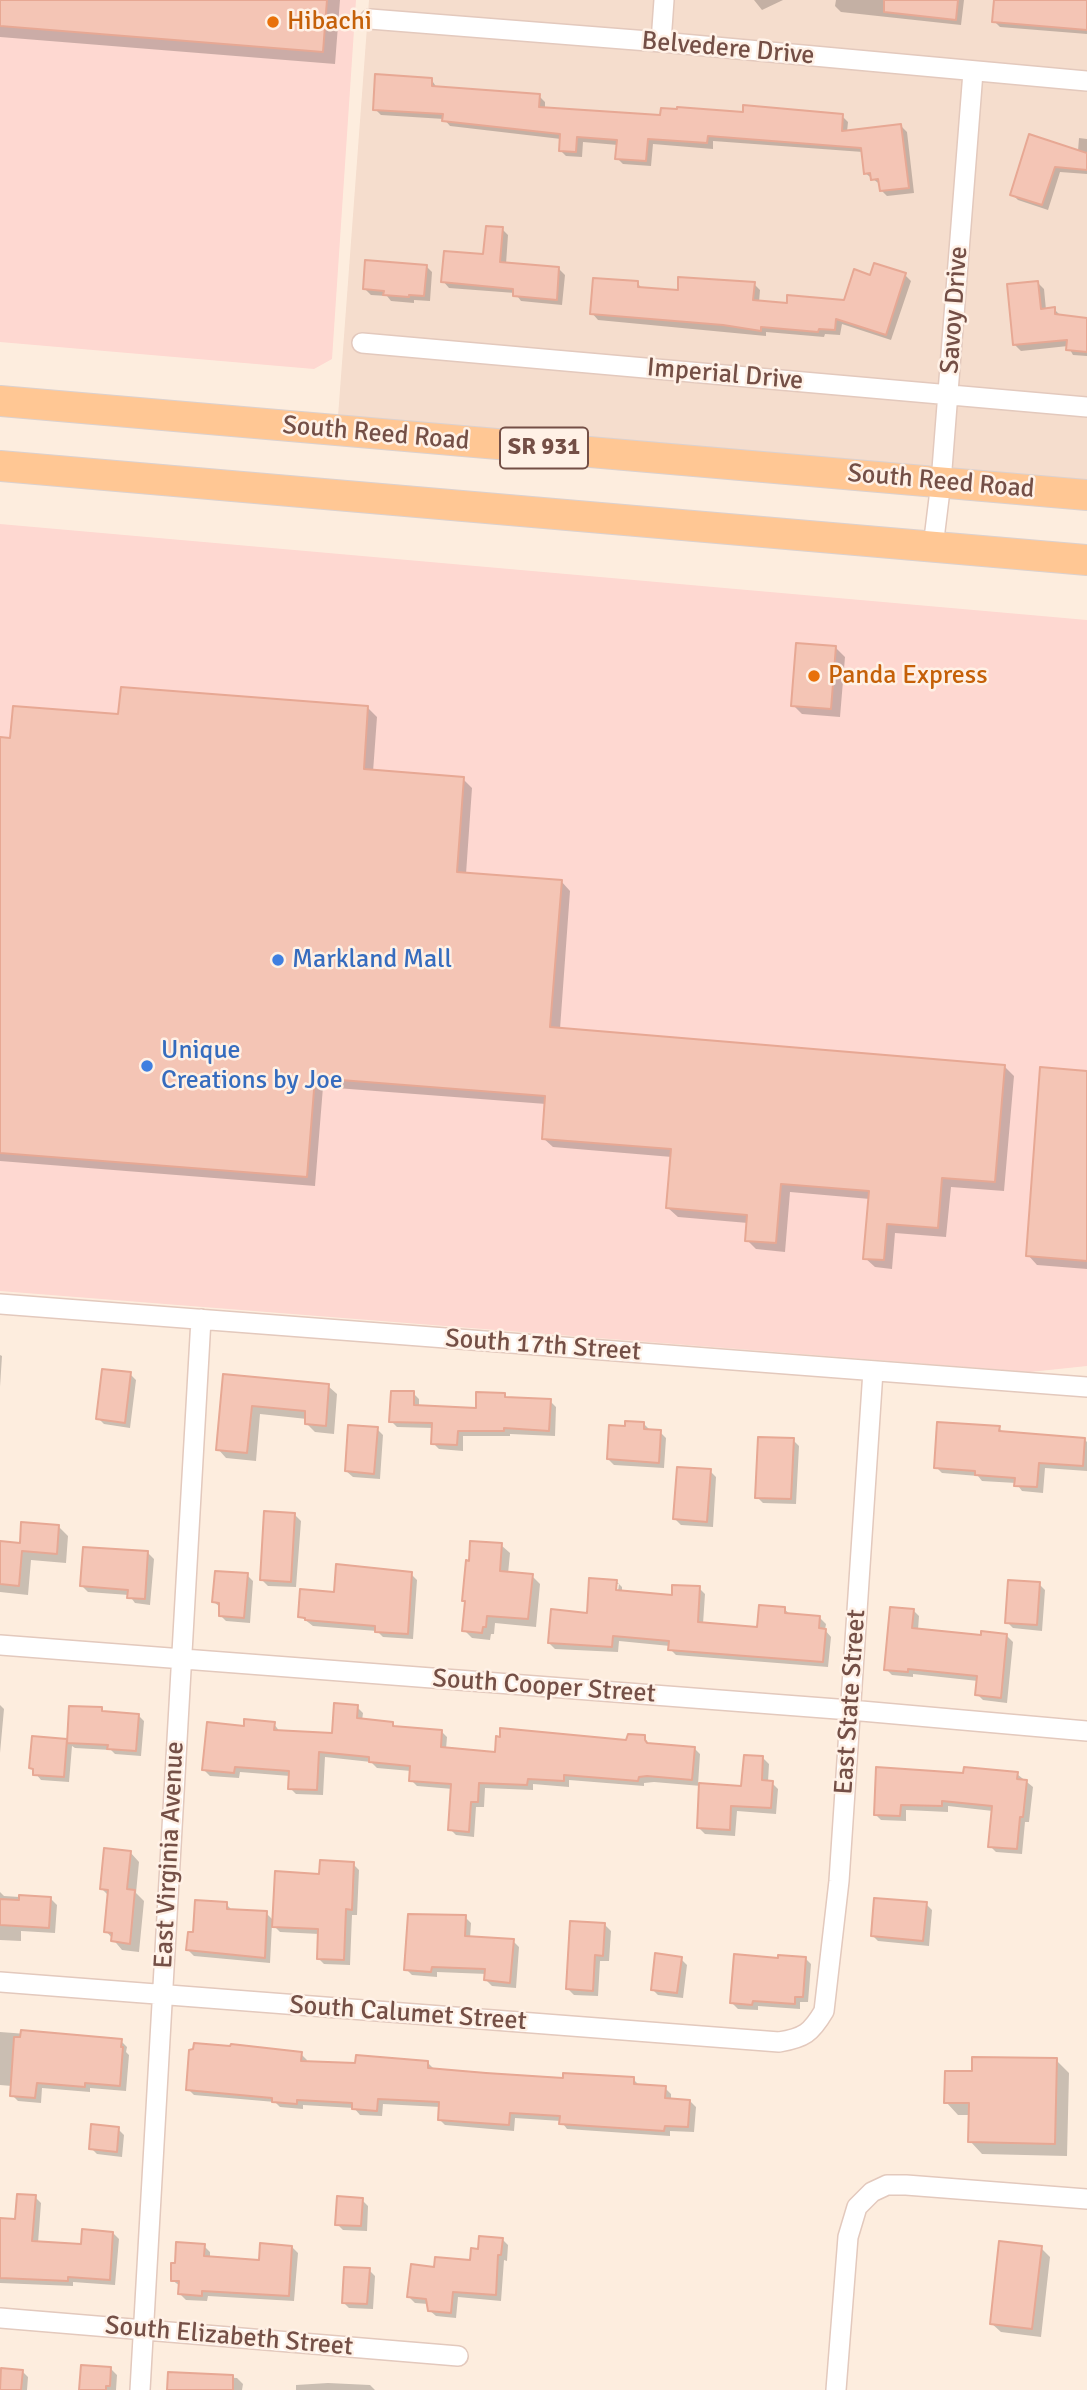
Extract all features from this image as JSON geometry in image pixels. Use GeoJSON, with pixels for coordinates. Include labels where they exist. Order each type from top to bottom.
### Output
{"type":"FeatureCollection","features":[{"type":"Feature","properties":{"kind":"main road","name":"South Reed Road"},"geometry":{"type":"LineString","coordinates":[[0,401],[1087,495]]}},
{"type":"Feature","properties":{"kind":"main road"},"geometry":{"type":"LineString","coordinates":[[0,466],[1087,560]]}},
{"type":"Feature","properties":{"kind":"street"},"geometry":{"type":"LineString","coordinates":[[661,42],[664,0]]}},
{"type":"Feature","properties":{"kind":"street","name":"Belvedere Drive"},"geometry":{"type":"LineString","coordinates":[[370,19],[661,42],[1087,81]]}},
{"type":"Feature","properties":{"kind":"street","name":"Savoy Drive"},"geometry":{"type":"LineString","coordinates":[[933,547],[942,482],[973,72]]}},
{"type":"Feature","properties":{"kind":"street","name":"Imperial Drive"},"geometry":{"type":"LineString","coordinates":[[362,343],[1087,407]]}},
{"type":"Feature","properties":{"kind":"street","name":"South 17th Street"},"geometry":{"type":"LineString","coordinates":[[0,1304],[1087,1387]]}},
{"type":"Feature","properties":{"kind":"street","name":"East Virginia Avenue"},"geometry":{"type":"LineString","coordinates":[[140,2390],[201,1319]]}},
{"type":"Feature","properties":{"kind":"street","name":"East State Street"},"geometry":{"type":"LineString","coordinates":[[813,2029],[824,2011],[836,1907],[873,1371]]}},
{"type":"Feature","properties":{"kind":"street","name":"South Cooper Street"},"geometry":{"type":"LineString","coordinates":[[0,1645],[850,1710],[1087,1731]]}},
{"type":"Feature","properties":{"kind":"street","name":"South Calumet Street"},"geometry":{"type":"LineString","coordinates":[[0,1982],[779,2042],[798,2039],[813,2029]]}},
{"type":"Feature","properties":{"kind":"street"},"geometry":{"type":"LineString","coordinates":[[836,2390],[848,2237],[856,2207],[872,2192],[887,2185],[906,2185],[1087,2199]]}},
{"type":"Feature","properties":{"kind":"street","name":"South Elizabeth Street"},"geometry":{"type":"LineString","coordinates":[[0,2318],[458,2356]]}},
{"type":"Feature","properties":{"kind":"shaded area"},"geometry":{"type":"Polygon","coordinates":[[[0,0],[356,0],[332,359],[314,369],[0,342],[0,0]]]}},
{"type":"Feature","properties":{"kind":"shaded area"},"geometry":{"type":"Polygon","coordinates":[[[369,0],[1087,0],[1087,495],[337,430],[369,0]]]}},
{"type":"Feature","properties":{"kind":"shaded area"},"geometry":{"type":"Polygon","coordinates":[[[0,524],[1087,620],[1087,1366],[1030,1372],[0,1291],[0,524]]]}},
{"type":"Feature","properties":{"kind":"building"},"geometry":{"type":"Polygon","coordinates":[[[0,0],[327,0],[323,52],[0,26],[0,0]]]}},
{"type":"Feature","properties":{"kind":"building"},"geometry":{"type":"Polygon","coordinates":[[[884,0],[958,0],[956,20],[884,12],[884,0]]]}},
{"type":"Feature","properties":{"kind":"building"},"geometry":{"type":"Polygon","coordinates":[[[994,0],[1087,0],[1087,30],[992,22],[994,0]]]}},
{"type":"Feature","properties":{"kind":"building"},"geometry":{"type":"Polygon","coordinates":[[[375,74],[432,78],[432,86],[540,94],[539,107],[660,115],[661,108],[677,107],[743,112],[743,105],[843,114],[842,131],[901,124],[909,188],[880,191],[878,179],[871,180],[870,173],[864,174],[861,148],[708,136],[707,143],[648,139],[646,161],[615,159],[617,140],[577,137],[576,152],[559,151],[560,134],[442,121],[443,114],[373,110],[375,74]]]}},
{"type":"Feature","properties":{"kind":"building"},"geometry":{"type":"Polygon","coordinates":[[[1029,134],[1087,153],[1087,170],[1055,167],[1042,205],[1010,195],[1029,134]]]}},
{"type":"Feature","properties":{"kind":"building"},"geometry":{"type":"Polygon","coordinates":[[[486,226],[503,227],[500,262],[559,267],[557,300],[513,296],[513,289],[441,282],[444,251],[483,254],[486,226]]]}},
{"type":"Feature","properties":{"kind":"building"},"geometry":{"type":"Polygon","coordinates":[[[365,260],[427,265],[424,296],[383,295],[384,291],[363,289],[365,260]]]}},
{"type":"Feature","properties":{"kind":"building"},"geometry":{"type":"Polygon","coordinates":[[[874,263],[906,273],[886,335],[836,319],[835,330],[819,329],[818,332],[761,327],[761,331],[723,325],[590,314],[593,278],[638,281],[638,287],[678,290],[678,277],[755,282],[753,300],[787,303],[787,295],[844,300],[854,269],[870,275],[874,263]]]}},
{"type":"Feature","properties":{"kind":"building"},"geometry":{"type":"Polygon","coordinates":[[[1038,281],[1041,309],[1055,307],[1055,314],[1087,318],[1087,352],[1066,350],[1067,340],[1013,345],[1007,284],[1038,281]]]}},
{"type":"Feature","properties":{"kind":"building","name":"Panda Express"},"geometry":{"type":"Polygon","coordinates":[[[796,643],[836,646],[831,709],[791,706],[796,643]]]}},
{"type":"Feature","properties":{"kind":"building","name":"Markland Mall"},"geometry":{"type":"Polygon","coordinates":[[[121,687],[368,706],[364,769],[464,777],[457,872],[562,880],[550,1027],[1005,1065],[995,1182],[942,1178],[938,1228],[887,1224],[884,1260],[863,1259],[869,1191],[781,1184],[776,1243],[745,1241],[747,1215],[666,1208],[671,1149],[542,1139],[545,1096],[315,1078],[307,1177],[0,1153],[0,737],[10,738],[13,706],[118,714],[121,687]]]}},
{"type":"Feature","properties":{"kind":"building"},"geometry":{"type":"Polygon","coordinates":[[[1040,1067],[1087,1071],[1087,1261],[1026,1256],[1040,1067]]]}},
{"type":"Feature","properties":{"kind":"building"},"geometry":{"type":"Polygon","coordinates":[[[102,1369],[131,1372],[125,1423],[96,1419],[102,1369]]]}},
{"type":"Feature","properties":{"kind":"building"},"geometry":{"type":"Polygon","coordinates":[[[223,1374],[329,1384],[326,1426],[305,1424],[305,1411],[252,1406],[247,1453],[216,1450],[223,1374]]]}},
{"type":"Feature","properties":{"kind":"building"},"geometry":{"type":"Polygon","coordinates":[[[391,1391],[414,1391],[414,1405],[476,1408],[476,1392],[505,1393],[505,1397],[551,1399],[549,1431],[504,1428],[504,1431],[458,1431],[457,1445],[431,1444],[432,1423],[389,1422],[391,1391]]]}},
{"type":"Feature","properties":{"kind":"building"},"geometry":{"type":"Polygon","coordinates":[[[625,1421],[644,1422],[644,1429],[661,1430],[659,1463],[607,1459],[609,1425],[625,1426],[625,1421]]]}},
{"type":"Feature","properties":{"kind":"building"},"geometry":{"type":"Polygon","coordinates":[[[937,1422],[1000,1426],[999,1431],[1085,1438],[1083,1466],[1039,1463],[1037,1487],[1014,1486],[1015,1478],[934,1468],[937,1422]]]}},
{"type":"Feature","properties":{"kind":"building"},"geometry":{"type":"Polygon","coordinates":[[[348,1425],[378,1427],[374,1474],[345,1471],[348,1425]]]}},
{"type":"Feature","properties":{"kind":"building"},"geometry":{"type":"Polygon","coordinates":[[[758,1437],[794,1438],[791,1499],[755,1498],[758,1437]]]}},
{"type":"Feature","properties":{"kind":"building"},"geometry":{"type":"Polygon","coordinates":[[[677,1467],[711,1469],[707,1522],[673,1519],[677,1467]]]}},
{"type":"Feature","properties":{"kind":"building"},"geometry":{"type":"Polygon","coordinates":[[[264,1511],[295,1513],[291,1582],[260,1580],[264,1511]]]}},
{"type":"Feature","properties":{"kind":"building"},"geometry":{"type":"Polygon","coordinates":[[[21,1522],[59,1525],[57,1554],[22,1551],[19,1586],[0,1584],[0,1541],[20,1543],[21,1522]]]}},
{"type":"Feature","properties":{"kind":"building"},"geometry":{"type":"Polygon","coordinates":[[[470,1541],[502,1543],[500,1571],[533,1574],[528,1619],[487,1616],[486,1627],[483,1627],[482,1633],[462,1631],[465,1601],[462,1601],[470,1541]]]}},
{"type":"Feature","properties":{"kind":"building"},"geometry":{"type":"Polygon","coordinates":[[[83,1547],[148,1551],[145,1599],[127,1598],[128,1590],[80,1586],[83,1547]]]}},
{"type":"Feature","properties":{"kind":"building"},"geometry":{"type":"Polygon","coordinates":[[[336,1564],[412,1572],[408,1634],[375,1632],[375,1626],[305,1620],[298,1617],[300,1589],[334,1592],[336,1564]]]}},
{"type":"Feature","properties":{"kind":"building"},"geometry":{"type":"Polygon","coordinates":[[[215,1571],[248,1573],[244,1618],[219,1616],[219,1603],[212,1602],[215,1571]]]}},
{"type":"Feature","properties":{"kind":"building"},"geometry":{"type":"Polygon","coordinates":[[[589,1578],[617,1580],[616,1590],[672,1595],[672,1585],[700,1586],[698,1622],[757,1627],[759,1605],[785,1607],[785,1613],[820,1616],[819,1628],[826,1629],[823,1662],[668,1650],[669,1641],[613,1636],[612,1647],[548,1643],[551,1609],[587,1613],[589,1578]]]}},
{"type":"Feature","properties":{"kind":"building"},"geometry":{"type":"Polygon","coordinates":[[[1008,1580],[1040,1582],[1037,1625],[1005,1623],[1008,1580]]]}},
{"type":"Feature","properties":{"kind":"building"},"geometry":{"type":"Polygon","coordinates":[[[890,1607],[914,1609],[912,1628],[981,1635],[981,1631],[1007,1634],[1001,1698],[975,1695],[977,1676],[908,1669],[908,1672],[884,1670],[890,1607]]]}},
{"type":"Feature","properties":{"kind":"building"},"geometry":{"type":"Polygon","coordinates":[[[334,1703],[358,1705],[357,1718],[393,1722],[393,1726],[442,1730],[441,1747],[495,1752],[496,1736],[500,1737],[500,1728],[626,1740],[628,1734],[645,1735],[647,1743],[695,1747],[692,1780],[647,1776],[639,1777],[638,1781],[564,1775],[564,1781],[528,1779],[527,1785],[479,1783],[478,1802],[471,1802],[469,1832],[448,1830],[451,1784],[409,1781],[410,1766],[369,1762],[369,1757],[319,1752],[317,1790],[288,1789],[289,1771],[235,1767],[234,1773],[202,1770],[207,1722],[244,1726],[244,1719],[275,1722],[274,1730],[332,1733],[334,1703]]]}},
{"type":"Feature","properties":{"kind":"building"},"geometry":{"type":"Polygon","coordinates":[[[69,1706],[102,1707],[102,1711],[139,1714],[136,1751],[107,1749],[108,1745],[67,1743],[69,1706]]]}},
{"type":"Feature","properties":{"kind":"building"},"geometry":{"type":"Polygon","coordinates":[[[32,1736],[67,1739],[64,1777],[33,1775],[33,1769],[29,1768],[32,1736]]]}},
{"type":"Feature","properties":{"kind":"building"},"geometry":{"type":"Polygon","coordinates":[[[744,1755],[763,1756],[762,1780],[773,1781],[771,1808],[731,1806],[730,1830],[697,1828],[699,1783],[741,1786],[744,1755]]]}},
{"type":"Feature","properties":{"kind":"building"},"geometry":{"type":"Polygon","coordinates":[[[876,1767],[963,1773],[964,1767],[1018,1772],[1017,1779],[1027,1780],[1017,1849],[988,1847],[992,1806],[942,1801],[942,1806],[901,1805],[900,1816],[874,1815],[876,1767]]]}},
{"type":"Feature","properties":{"kind":"building"},"geometry":{"type":"Polygon","coordinates":[[[104,1848],[131,1851],[127,1889],[135,1890],[130,1944],[111,1941],[112,1933],[104,1932],[108,1890],[100,1889],[104,1848]]]}},
{"type":"Feature","properties":{"kind":"building"},"geometry":{"type":"Polygon","coordinates":[[[320,1860],[354,1862],[352,1910],[346,1909],[344,1960],[317,1959],[318,1929],[272,1927],[275,1871],[319,1874],[320,1860]]]}},
{"type":"Feature","properties":{"kind":"building"},"geometry":{"type":"Polygon","coordinates":[[[19,1895],[51,1897],[49,1928],[0,1925],[0,1899],[19,1900],[19,1895]]]}},
{"type":"Feature","properties":{"kind":"building"},"geometry":{"type":"Polygon","coordinates":[[[874,1898],[927,1902],[923,1941],[871,1936],[874,1898]]]}},
{"type":"Feature","properties":{"kind":"building"},"geometry":{"type":"Polygon","coordinates":[[[195,1900],[227,1902],[227,1909],[267,1911],[265,1958],[186,1950],[188,1932],[193,1932],[195,1900]]]}},
{"type":"Feature","properties":{"kind":"building"},"geometry":{"type":"Polygon","coordinates":[[[408,1914],[466,1915],[465,1936],[514,1939],[510,1983],[484,1980],[485,1969],[432,1967],[431,1972],[404,1970],[408,1914]]]}},
{"type":"Feature","properties":{"kind":"building"},"geometry":{"type":"Polygon","coordinates":[[[570,1921],[605,1923],[603,1956],[595,1955],[593,1991],[566,1989],[570,1921]]]}},
{"type":"Feature","properties":{"kind":"building"},"geometry":{"type":"Polygon","coordinates":[[[655,1953],[682,1957],[677,1993],[651,1990],[655,1953]]]}},
{"type":"Feature","properties":{"kind":"building"},"geometry":{"type":"Polygon","coordinates":[[[734,1954],[778,1958],[778,1955],[806,1957],[803,1997],[795,1997],[795,2004],[753,2001],[752,2005],[730,2003],[734,1954]]]}},
{"type":"Feature","properties":{"kind":"building"},"geometry":{"type":"Polygon","coordinates":[[[21,2030],[122,2039],[120,2086],[85,2083],[85,2087],[37,2083],[35,2098],[10,2096],[14,2037],[20,2037],[21,2030]]]}},
{"type":"Feature","properties":{"kind":"building"},"geometry":{"type":"Polygon","coordinates":[[[194,2043],[302,2052],[301,2061],[355,2063],[356,2055],[428,2061],[428,2068],[486,2073],[563,2078],[563,2073],[634,2077],[634,2084],[666,2086],[665,2098],[690,2100],[688,2127],[665,2126],[664,2131],[559,2124],[560,2116],[510,2113],[509,2125],[465,2122],[438,2120],[439,2102],[378,2099],[377,2111],[352,2109],[352,2103],[297,2100],[297,2104],[272,2102],[272,2098],[186,2090],[189,2050],[193,2049],[194,2043]]]}},
{"type":"Feature","properties":{"kind":"building"},"geometry":{"type":"Polygon","coordinates":[[[972,2057],[1057,2058],[1055,2144],[968,2142],[969,2103],[944,2103],[945,2071],[972,2071],[972,2057]]]}},
{"type":"Feature","properties":{"kind":"building"},"geometry":{"type":"Polygon","coordinates":[[[91,2124],[119,2127],[117,2152],[89,2149],[91,2124]]]}},
{"type":"Feature","properties":{"kind":"building"},"geometry":{"type":"Polygon","coordinates":[[[17,2194],[36,2195],[32,2241],[81,2244],[82,2229],[113,2232],[110,2280],[68,2277],[68,2281],[0,2278],[0,2218],[15,2219],[17,2194]]]}},
{"type":"Feature","properties":{"kind":"building"},"geometry":{"type":"Polygon","coordinates":[[[337,2196],[363,2198],[361,2226],[335,2225],[337,2196]]]}},
{"type":"Feature","properties":{"kind":"building"},"geometry":{"type":"Polygon","coordinates":[[[479,2236],[503,2238],[501,2255],[498,2255],[496,2295],[453,2292],[451,2313],[428,2311],[426,2299],[407,2297],[411,2264],[434,2267],[435,2257],[470,2260],[471,2248],[478,2249],[479,2236]]]}},
{"type":"Feature","properties":{"kind":"building"},"geometry":{"type":"Polygon","coordinates":[[[999,2241],[1042,2246],[1032,2329],[990,2324],[999,2241]]]}},
{"type":"Feature","properties":{"kind":"building"},"geometry":{"type":"Polygon","coordinates":[[[176,2242],[205,2244],[204,2256],[259,2260],[260,2243],[292,2246],[289,2296],[202,2291],[202,2296],[178,2294],[179,2281],[171,2281],[171,2263],[175,2263],[176,2242]]]}},
{"type":"Feature","properties":{"kind":"building"},"geometry":{"type":"Polygon","coordinates":[[[344,2267],[370,2268],[367,2304],[342,2303],[344,2267]]]}},
{"type":"Feature","properties":{"kind":"building"},"geometry":{"type":"Polygon","coordinates":[[[81,2365],[111,2367],[110,2386],[106,2386],[106,2390],[79,2390],[81,2365]]]}},
{"type":"Feature","properties":{"kind":"building"},"geometry":{"type":"Polygon","coordinates":[[[1,2368],[23,2370],[21,2390],[0,2390],[1,2368]]]}},
{"type":"Feature","properties":{"kind":"building"},"geometry":{"type":"Polygon","coordinates":[[[168,2372],[233,2375],[233,2390],[167,2390],[168,2372]]]}},
{"type":"Feature","properties":{"kind":"place","name":"Hibachi"},"geometry":{"type":"Point","coordinates":[273,22]}},
{"type":"Feature","properties":{"kind":"place","name":"Panda Express"},"geometry":{"type":"Point","coordinates":[814,676]}},
{"type":"Feature","properties":{"kind":"place","name":"Markland Mall"},"geometry":{"type":"Point","coordinates":[278,960]}},
{"type":"Feature","properties":{"kind":"place","name":"Unique Creations by Joe"},"geometry":{"type":"Point","coordinates":[147,1066]}}]}
